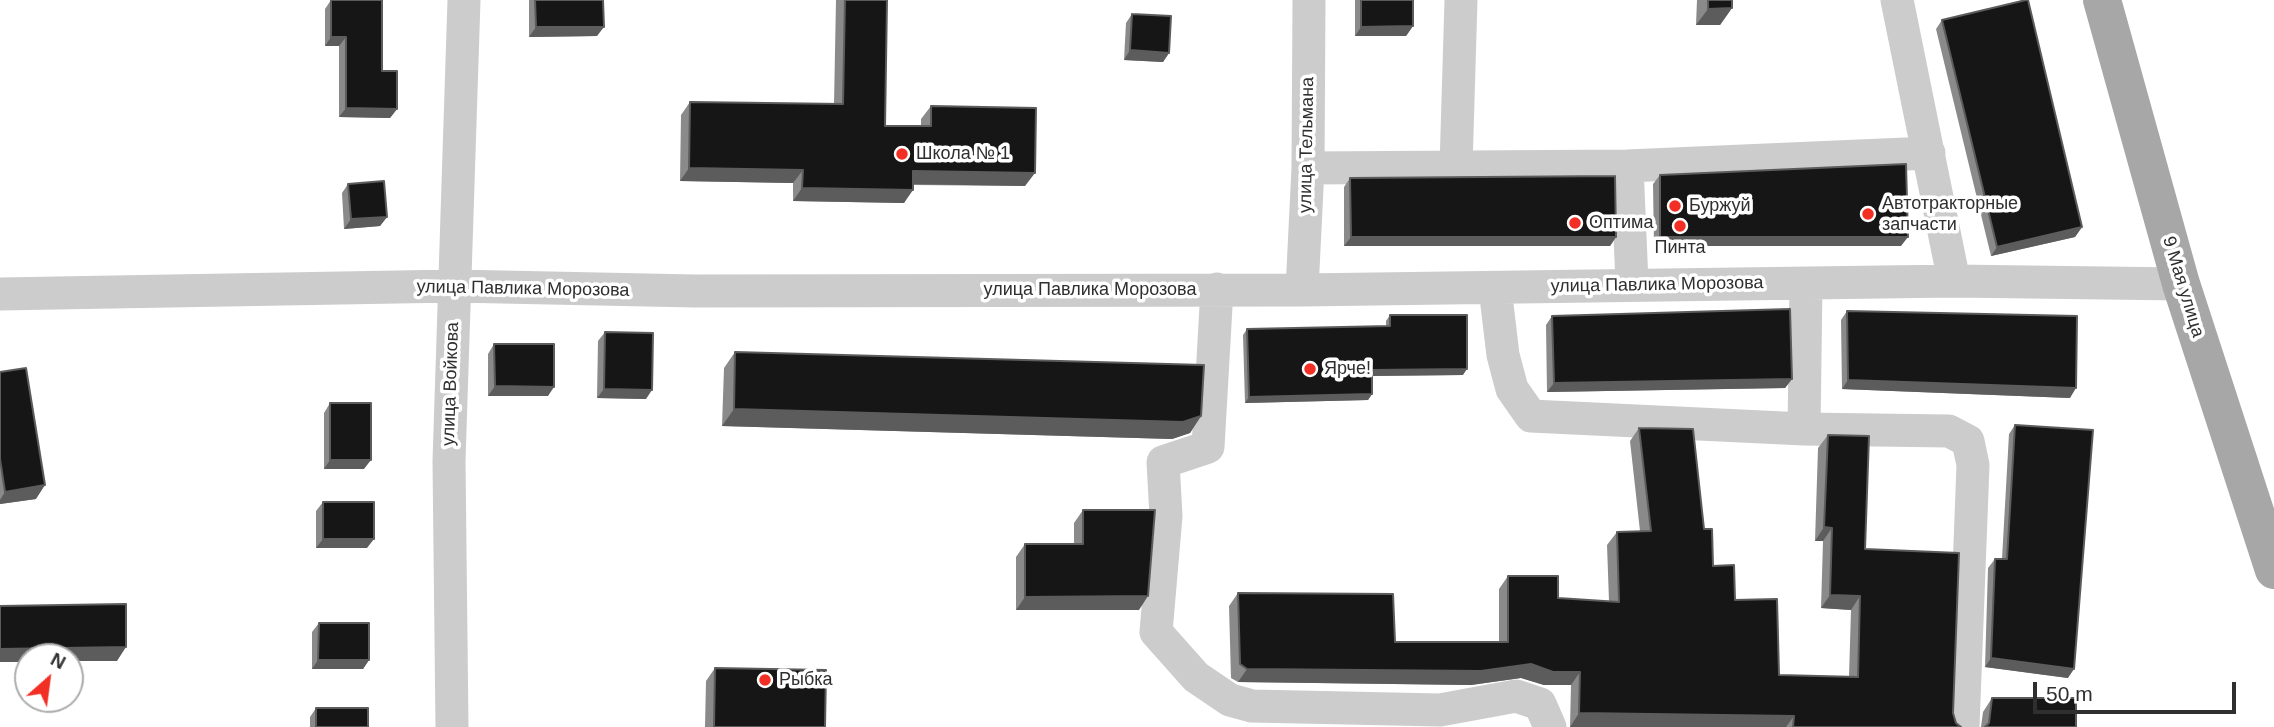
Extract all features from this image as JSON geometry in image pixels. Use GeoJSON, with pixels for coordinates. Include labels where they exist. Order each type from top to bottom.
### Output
{"type":"FeatureCollection","features":[{"type":"Feature","properties":{"kind":"main road","name":"9 Мая улица"},"geometry":{"type":"LineString","coordinates":[[2102,0],[2181,284],[2274,570]]}},
{"type":"Feature","properties":{"kind":"street","name":"улица Войкова"},"geometry":{"type":"LineString","coordinates":[[452,727],[449,461],[464,0]]}},
{"type":"Feature","properties":{"kind":"street","name":"улица Тельмана"},"geometry":{"type":"LineString","coordinates":[[1302,290],[1308,168],[1309,0]]}},
{"type":"Feature","properties":{"kind":"street"},"geometry":{"type":"LineString","coordinates":[[1456,167],[1461,0]]}},
{"type":"Feature","properties":{"kind":"street"},"geometry":{"type":"LineString","coordinates":[[1897,0],[1954,281]]}},
{"type":"Feature","properties":{"kind":"street"},"geometry":{"type":"LineString","coordinates":[[1308,168],[1628,166],[1929,153]]}},
{"type":"Feature","properties":{"kind":"street"},"geometry":{"type":"LineString","coordinates":[[1628,166],[1632,284]]}},
{"type":"Feature","properties":{"kind":"street","name":"улица Павлика Морозова"},"geometry":{"type":"LineString","coordinates":[[0,294],[454,286],[695,291],[1302,290],[1954,281],[2181,284]]}},
{"type":"Feature","properties":{"kind":"street"},"geometry":{"type":"LineString","coordinates":[[1804,429],[1806,284]]}},
{"type":"Feature","properties":{"kind":"street"},"geometry":{"type":"LineString","coordinates":[[1495,288],[1503,355],[1513,389],[1531,416],[1804,429],[1949,432],[1968,441],[1973,465],[1963,727]]}},
{"type":"Feature","properties":{"kind":"street"},"geometry":{"type":"LineString","coordinates":[[1217,289],[1208,447],[1163,462],[1166,516],[1156,632],[1196,677],[1230,700],[1252,706],[1440,710],[1516,696],[1540,704],[1550,727]]}},
{"type":"Feature","properties":{"kind":"building"},"geometry":{"type":"Polygon","coordinates":[[[331,0],[382,0],[382,71],[397,71],[397,109],[346,108],[346,37],[331,37],[331,0]]]}},
{"type":"Feature","properties":{"kind":"building"},"geometry":{"type":"Polygon","coordinates":[[[535,0],[603,0],[604,27],[536,27],[535,0]]]}},
{"type":"Feature","properties":{"kind":"building"},"geometry":{"type":"Polygon","coordinates":[[[845,0],[887,0],[885,126],[931,126],[931,106],[1036,108],[1035,173],[913,171],[913,190],[802,188],[803,170],[689,168],[690,102],[843,104],[845,0]]]}},
{"type":"Feature","properties":{"kind":"building"},"geometry":{"type":"Polygon","coordinates":[[[1361,0],[1413,0],[1413,26],[1361,27],[1361,0]]]}},
{"type":"Feature","properties":{"kind":"building"},"geometry":{"type":"Polygon","coordinates":[[[1708,0],[1732,0],[1732,8],[1708,9],[1708,0]]]}},
{"type":"Feature","properties":{"kind":"building"},"geometry":{"type":"Polygon","coordinates":[[[2028,0],[2082,227],[1997,247],[1942,20],[2028,0]]]}},
{"type":"Feature","properties":{"kind":"building"},"geometry":{"type":"Polygon","coordinates":[[[1132,14],[1171,16],[1169,53],[1130,50],[1132,14]]]}},
{"type":"Feature","properties":{"kind":"building"},"geometry":{"type":"Polygon","coordinates":[[[1906,164],[1908,237],[1660,237],[1660,175],[1906,164]]]}},
{"type":"Feature","properties":{"kind":"building"},"geometry":{"type":"Polygon","coordinates":[[[1615,176],[1616,237],[1351,237],[1350,178],[1615,176]]]}},
{"type":"Feature","properties":{"kind":"building"},"geometry":{"type":"Polygon","coordinates":[[[384,181],[387,217],[351,219],[348,184],[384,181]]]}},
{"type":"Feature","properties":{"kind":"building"},"geometry":{"type":"Polygon","coordinates":[[[1790,309],[1792,379],[1554,383],[1552,316],[1790,309]]]}},
{"type":"Feature","properties":{"kind":"building"},"geometry":{"type":"Polygon","coordinates":[[[1847,311],[2077,316],[2076,388],[1848,380],[1847,311]]]}},
{"type":"Feature","properties":{"kind":"building"},"geometry":{"type":"Polygon","coordinates":[[[1390,315],[1467,315],[1467,369],[1372,370],[1372,394],[1249,397],[1247,329],[1390,326],[1390,315]]]}},
{"type":"Feature","properties":{"kind":"building"},"geometry":{"type":"Polygon","coordinates":[[[605,332],[653,333],[652,390],[604,389],[605,332]]]}},
{"type":"Feature","properties":{"kind":"building"},"geometry":{"type":"Polygon","coordinates":[[[494,344],[554,344],[554,387],[495,386],[494,344]]]}},
{"type":"Feature","properties":{"kind":"building"},"geometry":{"type":"Polygon","coordinates":[[[735,352],[1204,365],[1201,416],[1183,422],[734,409],[735,352]]]}},
{"type":"Feature","properties":{"kind":"building"},"geometry":{"type":"Polygon","coordinates":[[[26,368],[45,485],[5,492],[0,459],[0,372],[26,368]]]}},
{"type":"Feature","properties":{"kind":"building"},"geometry":{"type":"Polygon","coordinates":[[[330,403],[371,403],[371,460],[330,460],[330,403]]]}},
{"type":"Feature","properties":{"kind":"building"},"geometry":{"type":"Polygon","coordinates":[[[2015,425],[2093,430],[2074,669],[1991,658],[1995,559],[2007,559],[2015,425]]]}},
{"type":"Feature","properties":{"kind":"building"},"geometry":{"type":"Polygon","coordinates":[[[1639,428],[1693,429],[1704,529],[1712,529],[1713,566],[1734,565],[1735,600],[1777,599],[1779,675],[1858,677],[1860,596],[1830,595],[1832,528],[1824,527],[1828,435],[1869,436],[1865,549],[1959,553],[1953,713],[1956,723],[1961,727],[1793,727],[1794,716],[1579,713],[1580,672],[1553,672],[1531,664],[1481,671],[1247,669],[1240,664],[1238,593],[1393,594],[1395,642],[1508,642],[1508,576],[1558,576],[1558,598],[1619,602],[1617,532],[1651,531],[1639,428]]]}},
{"type":"Feature","properties":{"kind":"building"},"geometry":{"type":"Polygon","coordinates":[[[323,502],[374,502],[374,539],[323,539],[323,502]]]}},
{"type":"Feature","properties":{"kind":"building"},"geometry":{"type":"Polygon","coordinates":[[[1083,510],[1155,510],[1148,596],[1025,597],[1025,544],[1083,544],[1083,510]]]}},
{"type":"Feature","properties":{"kind":"building"},"geometry":{"type":"Polygon","coordinates":[[[126,604],[126,647],[84,648],[84,643],[14,643],[14,649],[0,649],[0,606],[126,604]]]}},
{"type":"Feature","properties":{"kind":"building"},"geometry":{"type":"Polygon","coordinates":[[[319,623],[369,623],[369,660],[318,660],[319,623]]]}},
{"type":"Feature","properties":{"kind":"building"},"geometry":{"type":"Polygon","coordinates":[[[715,668],[826,670],[825,727],[714,727],[715,668]]]}},
{"type":"Feature","properties":{"kind":"building"},"geometry":{"type":"Polygon","coordinates":[[[1992,698],[2076,698],[2076,727],[1985,727],[1989,723],[1992,698]]]}},
{"type":"Feature","properties":{"kind":"building"},"geometry":{"type":"Polygon","coordinates":[[[316,708],[368,708],[368,727],[316,727],[316,708]]]}},
{"type":"Feature","properties":{"kind":"place","name":"Школа № 1"},"geometry":{"type":"Point","coordinates":[902,154]}},
{"type":"Feature","properties":{"kind":"place","name":"Буржуй"},"geometry":{"type":"Point","coordinates":[1675,206]}},
{"type":"Feature","properties":{"kind":"place","name":"Автотракторные запчасти"},"geometry":{"type":"Point","coordinates":[1868,214]}},
{"type":"Feature","properties":{"kind":"place","name":"Оптима"},"geometry":{"type":"Point","coordinates":[1575,223]}},
{"type":"Feature","properties":{"kind":"place","name":"Пинта"},"geometry":{"type":"Point","coordinates":[1680,226]}},
{"type":"Feature","properties":{"kind":"place","name":"Ярче!"},"geometry":{"type":"Point","coordinates":[1310,369]}},
{"type":"Feature","properties":{"kind":"place","name":"Рыбка"},"geometry":{"type":"Point","coordinates":[765,680]}}]}
